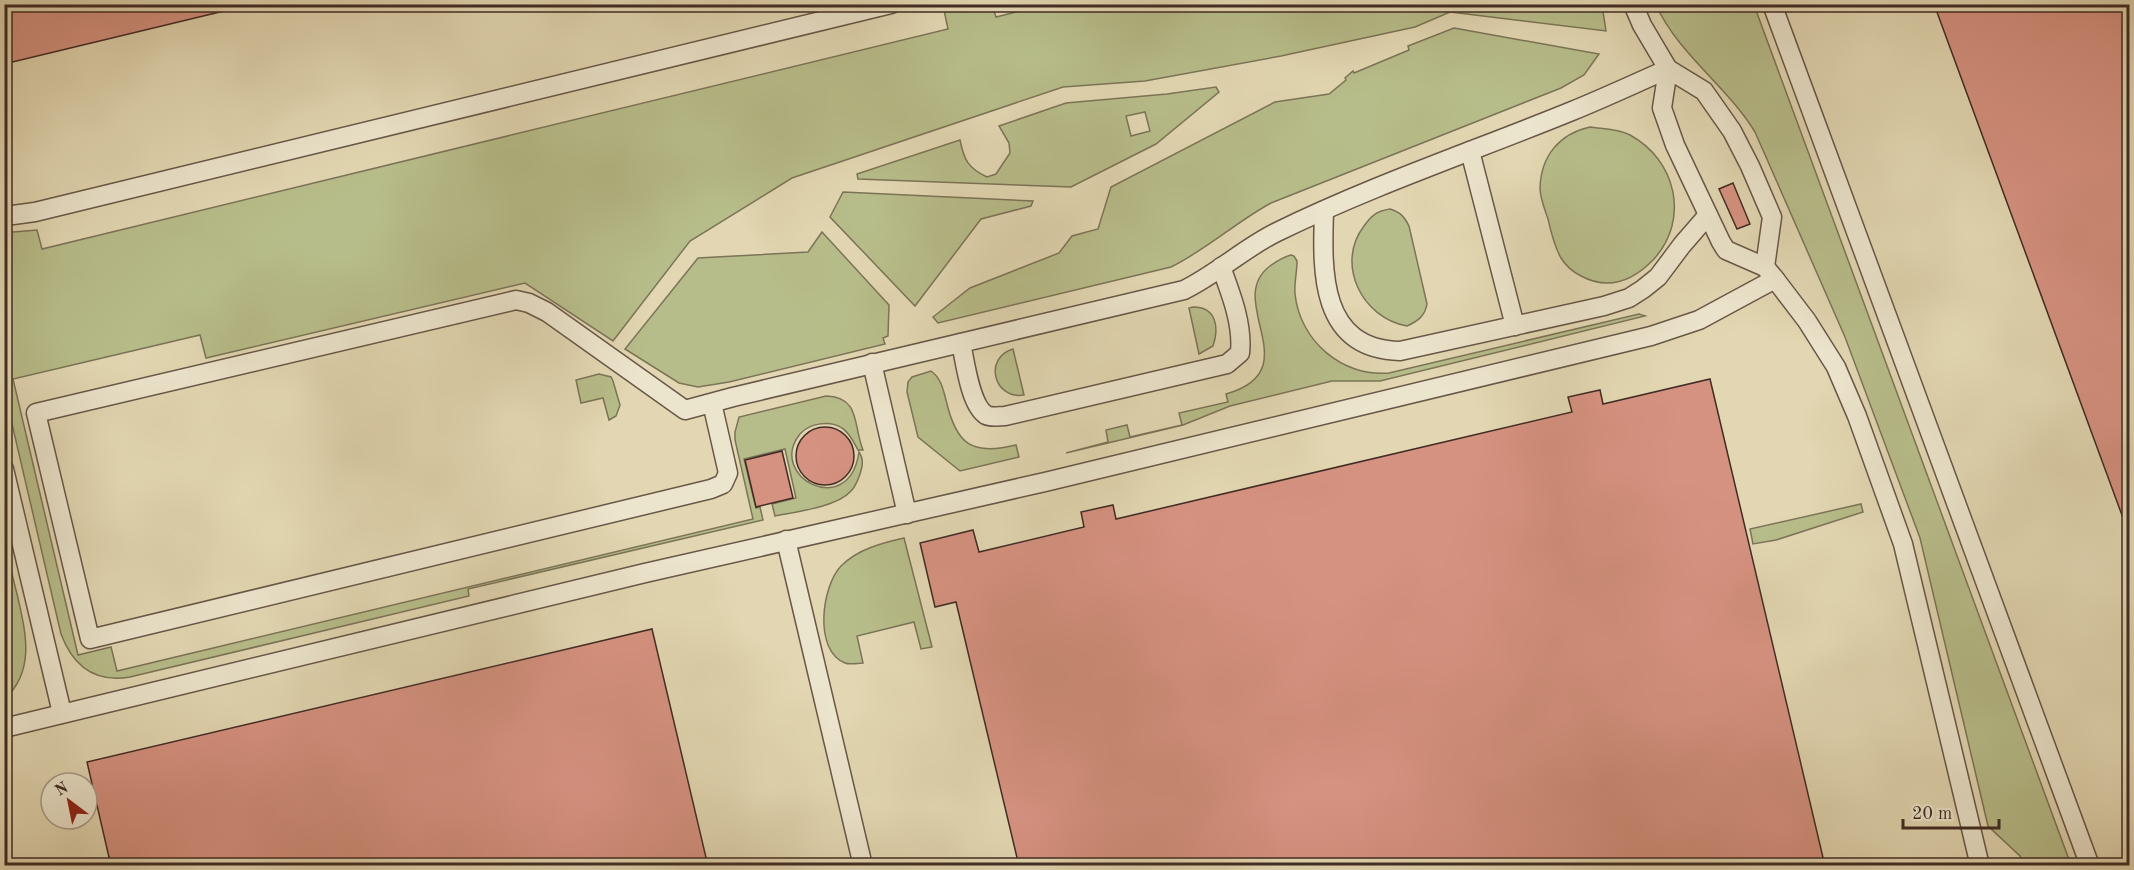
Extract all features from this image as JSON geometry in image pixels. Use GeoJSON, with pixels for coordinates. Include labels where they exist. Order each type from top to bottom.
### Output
{"type":"FeatureCollection","features":[{"type":"Feature","properties":{"kind":"lane"},"geometry":{"type":"LineString","coordinates":[[4,214],[35,212],[891,4]]}},
{"type":"Feature","properties":{"kind":"lane"},"geometry":{"type":"LineString","coordinates":[[1633,4],[1642,25],[1668,69],[1704,91],[1732,131],[1750,166],[1772,217],[1770,273]]}},
{"type":"Feature","properties":{"kind":"lane"},"geometry":{"type":"LineString","coordinates":[[1772,4],[2090,866]]}},
{"type":"Feature","properties":{"kind":"lane"},"geometry":{"type":"LineString","coordinates":[[712,403],[728,472],[723,484],[711,489],[90,639],[36,413],[516,300],[529,303],[547,312],[685,410],[712,403],[872,363],[1167,295],[1201,282],[1277,232],[1375,188],[1573,110],[1668,69]]}},
{"type":"Feature","properties":{"kind":"lane"},"geometry":{"type":"LineString","coordinates":[[1668,69],[1662,108],[1675,145],[1726,250],[1770,273],[1806,321],[1836,367],[1857,416],[1894,518],[1918,605],[1980,866]]}},
{"type":"Feature","properties":{"kind":"lane"},"geometry":{"type":"LineString","coordinates":[[1470,151],[1515,326]]}},
{"type":"Feature","properties":{"kind":"lane"},"geometry":{"type":"LineString","coordinates":[[1324,211],[1323,267],[1327,291],[1338,321],[1354,337],[1368,344],[1400,351],[1604,306],[1636,294],[1658,277],[1708,215]]}},
{"type":"Feature","properties":{"kind":"lane"},"geometry":{"type":"LineString","coordinates":[[961,343],[975,402],[985,414],[991,417],[1005,416],[1227,364],[1240,352],[1241,343],[1233,299],[1221,267]]}},
{"type":"Feature","properties":{"kind":"lane"},"geometry":{"type":"LineString","coordinates":[[4,728],[786,540],[907,514],[1651,336],[1699,320],[1770,273]]}},
{"type":"Feature","properties":{"kind":"lane"},"geometry":{"type":"LineString","coordinates":[[872,363],[907,514]]}},
{"type":"Feature","properties":{"kind":"lane"},"geometry":{"type":"LineString","coordinates":[[4,469],[62,713]]}},
{"type":"Feature","properties":{"kind":"lane"},"geometry":{"type":"LineString","coordinates":[[786,540],[863,866]]}},
{"type":"Feature","properties":{"kind":"green space"},"geometry":{"type":"Polygon","coordinates":[[[1048,4],[1602,5],[1606,31],[1450,12],[1415,27],[1281,56],[1145,81],[1063,87],[792,178],[690,241],[613,341],[525,283],[206,358],[200,335],[13,379],[78,655],[111,647],[117,671],[753,519],[735,440],[739,417],[826,396],[837,398],[845,401],[854,414],[863,450],[858,450],[845,430],[832,424],[815,425],[800,434],[792,450],[793,464],[801,476],[813,485],[827,488],[841,484],[852,473],[859,452],[861,455],[862,468],[851,491],[845,497],[815,508],[775,516],[772,504],[796,498],[785,449],[744,459],[756,508],[760,507],[763,520],[468,589],[469,596],[130,677],[117,678],[96,674],[87,670],[72,655],[61,634],[5,394],[5,230],[13,232],[37,230],[42,249],[948,29],[944,10],[965,5],[992,5],[996,17],[1048,4]]]}},
{"type":"Feature","properties":{"kind":"green space"},"geometry":{"type":"Polygon","coordinates":[[[1656,5],[1754,5],[2071,865],[2023,865],[2020,856],[1988,826],[1920,538],[1845,337],[1755,132],[1744,115],[1677,39],[1656,5]]]}},
{"type":"Feature","properties":{"kind":"green space"},"geometry":{"type":"Polygon","coordinates":[[[1454,28],[1599,54],[1584,75],[1561,88],[1271,203],[1171,267],[938,323],[933,317],[970,288],[1059,253],[1072,236],[1098,229],[1111,187],[1275,102],[1329,94],[1353,71],[1354,73],[1409,50],[1408,46],[1454,28]]]}},
{"type":"Feature","properties":{"kind":"green space"},"geometry":{"type":"Polygon","coordinates":[[[1216,87],[1219,92],[1156,144],[1071,187],[858,179],[857,174],[960,140],[968,163],[987,177],[996,174],[1010,153],[1009,143],[999,126],[1066,103],[1216,87]],[[1145,112],[1126,116],[1131,136],[1150,131],[1145,112]]]}},
{"type":"Feature","properties":{"kind":"green space"},"geometry":{"type":"Polygon","coordinates":[[[1590,127],[1626,133],[1646,146],[1658,159],[1673,191],[1672,226],[1665,243],[1654,259],[1638,273],[1611,283],[1601,283],[1581,276],[1563,261],[1555,244],[1540,192],[1544,166],[1554,148],[1569,135],[1590,127]]]}},
{"type":"Feature","properties":{"kind":"green space"},"geometry":{"type":"Polygon","coordinates":[[[843,192],[1033,201],[1031,206],[981,219],[915,306],[830,217],[843,192]]]}},
{"type":"Feature","properties":{"kind":"green space"},"geometry":{"type":"Polygon","coordinates":[[[1390,209],[1401,215],[1409,226],[1427,304],[1420,318],[1407,326],[1391,321],[1366,301],[1353,272],[1352,257],[1356,241],[1364,226],[1375,214],[1390,209]]]}},
{"type":"Feature","properties":{"kind":"green space"},"geometry":{"type":"Polygon","coordinates":[[[822,232],[889,305],[888,336],[883,338],[885,344],[729,382],[698,387],[679,383],[625,349],[698,258],[808,252],[822,232]]]}},
{"type":"Feature","properties":{"kind":"green space"},"geometry":{"type":"Polygon","coordinates":[[[1291,255],[1297,261],[1295,294],[1305,327],[1326,353],[1355,369],[1372,373],[1389,373],[1639,314],[1645,316],[1380,381],[1332,381],[1230,406],[1183,425],[1066,453],[1108,442],[1106,430],[1127,425],[1130,437],[1182,425],[1179,413],[1228,402],[1226,394],[1250,383],[1262,369],[1264,352],[1255,297],[1258,281],[1270,266],[1291,255]]]}},
{"type":"Feature","properties":{"kind":"green space"},"geometry":{"type":"Polygon","coordinates":[[[1189,308],[1207,311],[1216,326],[1213,346],[1199,354],[1189,308]]]}},
{"type":"Feature","properties":{"kind":"green space"},"geometry":{"type":"Polygon","coordinates":[[[1013,349],[1024,395],[1014,395],[1005,391],[999,385],[996,377],[995,369],[998,361],[1013,349]]]}},
{"type":"Feature","properties":{"kind":"green space"},"geometry":{"type":"Polygon","coordinates":[[[931,371],[941,384],[955,427],[968,443],[987,449],[1016,445],[1019,457],[960,471],[918,437],[907,392],[908,382],[912,377],[931,371]]]}},
{"type":"Feature","properties":{"kind":"green space"},"geometry":{"type":"Polygon","coordinates":[[[599,374],[611,377],[620,405],[616,416],[609,420],[603,398],[581,403],[576,380],[599,374]]]}},
{"type":"Feature","properties":{"kind":"green space"},"geometry":{"type":"Polygon","coordinates":[[[1861,504],[1863,512],[1776,540],[1753,544],[1750,529],[1861,504]]]}},
{"type":"Feature","properties":{"kind":"green space"},"geometry":{"type":"Polygon","coordinates":[[[904,538],[932,647],[921,649],[914,622],[857,636],[863,663],[845,663],[835,656],[828,645],[825,632],[825,602],[834,575],[855,555],[904,538]]]}},
{"type":"Feature","properties":{"kind":"green space"},"geometry":{"type":"Polygon","coordinates":[[[5,542],[24,625],[26,651],[21,676],[15,688],[5,699],[5,542]]]}},
{"type":"Feature","properties":{"kind":"building"},"geometry":{"type":"Polygon","coordinates":[[[4,4],[253,4],[4,64],[4,4]]]}},
{"type":"Feature","properties":{"kind":"building"},"geometry":{"type":"Polygon","coordinates":[[[1934,4],[2130,4],[2130,537],[1934,4]]]}},
{"type":"Feature","properties":{"kind":"building"},"geometry":{"type":"Polygon","coordinates":[[[1733,183],[1750,224],[1737,229],[1719,189],[1733,183]]]}},
{"type":"Feature","properties":{"kind":"building"},"geometry":{"type":"Polygon","coordinates":[[[1710,379],[1825,866],[1019,866],[956,602],[935,607],[920,543],[973,530],[979,552],[1084,527],[1081,512],[1113,505],[1116,519],[1572,412],[1568,397],[1600,390],[1603,404],[1710,379]]]}},
{"type":"Feature","properties":{"kind":"building"},"geometry":{"type":"Polygon","coordinates":[[[825,427],[841,432],[849,440],[854,456],[849,472],[841,480],[825,485],[809,480],[801,472],[796,456],[801,440],[809,432],[825,427]]]}},
{"type":"Feature","properties":{"kind":"building"},"geometry":{"type":"Polygon","coordinates":[[[782,451],[793,498],[756,507],[745,460],[782,451]]]}},
{"type":"Feature","properties":{"kind":"building"},"geometry":{"type":"Polygon","coordinates":[[[652,629],[708,866],[111,866],[99,814],[99,771],[89,771],[87,762],[652,629]]]}}]}
